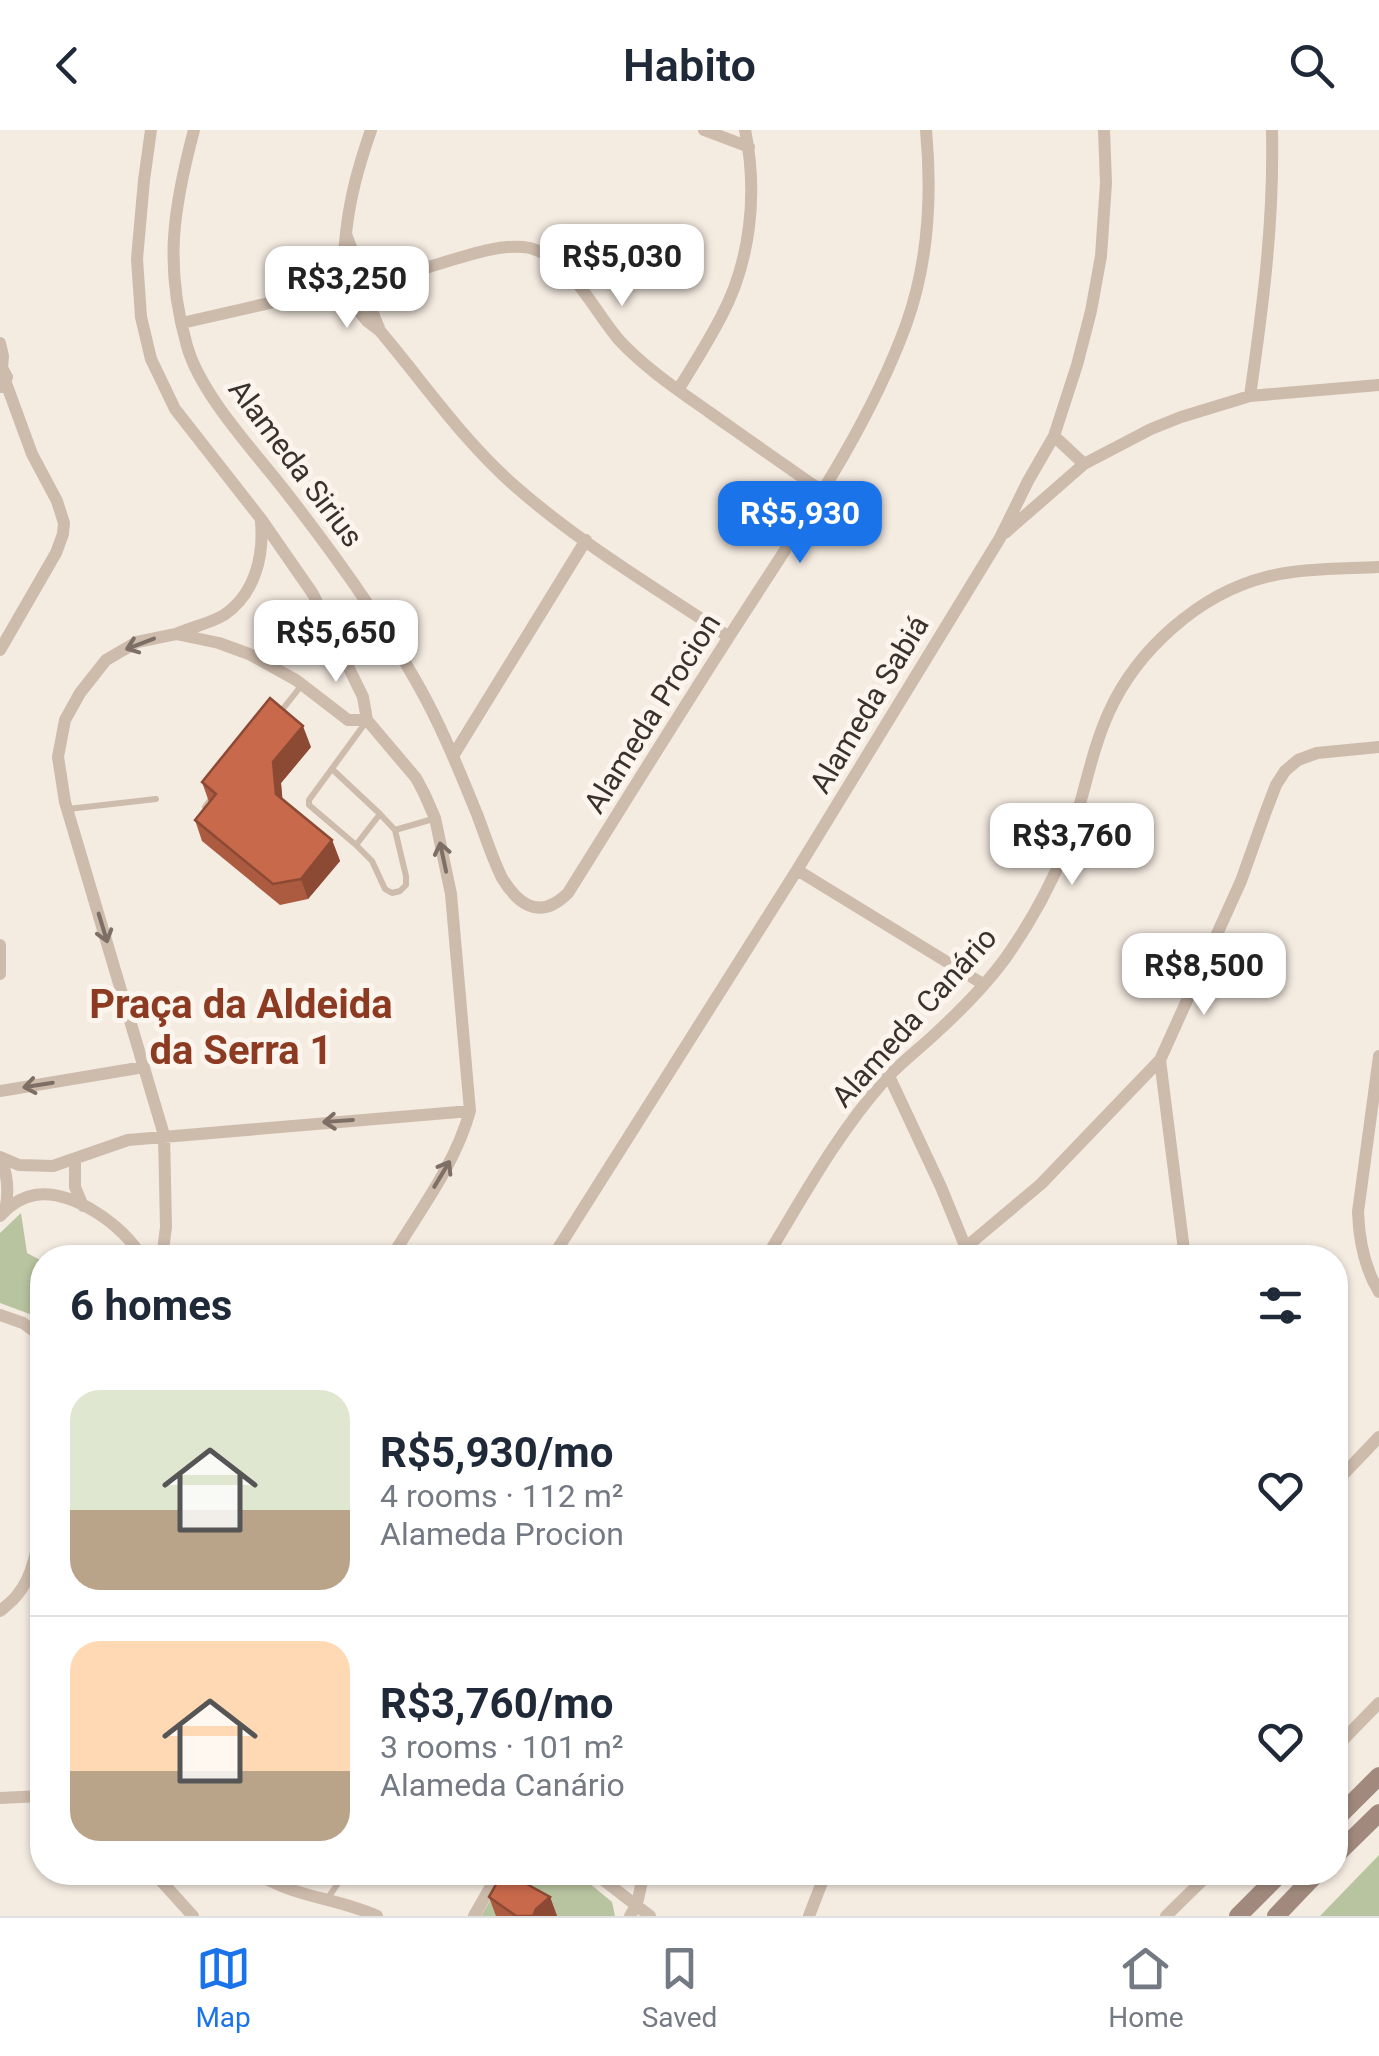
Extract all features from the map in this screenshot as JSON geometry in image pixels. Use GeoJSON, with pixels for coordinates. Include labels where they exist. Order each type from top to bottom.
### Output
{"type":"FeatureCollection","features":[{"type":"Feature","properties":{"kind":"main road"},"geometry":{"type":"LineString","coordinates":[[1348,1807],[1379,1776]]}},
{"type":"Feature","properties":{"kind":"main road"},"geometry":{"type":"LineString","coordinates":[[1348,1843],[1379,1813]]}},
{"type":"Feature","properties":{"kind":"main road"},"geometry":{"type":"LineString","coordinates":[[1238,1916],[1269,1885]]}},
{"type":"Feature","properties":{"kind":"main road"},"geometry":{"type":"LineString","coordinates":[[1276,1916],[1306,1885]]}},
{"type":"Feature","properties":{"kind":"street"},"geometry":{"type":"LineString","coordinates":[[151,130],[137,259],[141,317],[151,359],[175,409],[292,562],[326,620],[363,697],[368,720],[416,778],[434,818],[451,894],[470,1111],[450,1163],[399,1245]]}},
{"type":"Feature","properties":{"kind":"street","name":"Alameda Sirius"},"geometry":{"type":"LineString","coordinates":[[194,130],[178,187],[172,253],[175,289],[196,370],[220,407],[334,553],[417,683],[453,756],[502,877],[528,905]]}},
{"type":"Feature","properties":{"kind":"street"},"geometry":{"type":"LineString","coordinates":[[370,130],[351,194],[342,256],[338,284],[346,297],[380,331],[490,462],[557,520],[728,638]]}},
{"type":"Feature","properties":{"kind":"street"},"geometry":{"type":"LineString","coordinates":[[705,130],[748,147]]}},
{"type":"Feature","properties":{"kind":"street"},"geometry":{"type":"LineString","coordinates":[[678,390],[722,316],[744,258],[750,230],[751,172],[745,130]]}},
{"type":"Feature","properties":{"kind":"street","name":"Alameda Procion"},"geometry":{"type":"LineString","coordinates":[[528,905],[547,907],[568,893],[822,491],[880,388],[907,322],[918,278],[926,232],[926,130]]}},
{"type":"Feature","properties":{"kind":"street","name":"Alameda Sabiá"},"geometry":{"type":"LineString","coordinates":[[560,1245],[1000,538],[1054,436],[1077,365],[1101,256],[1106,183],[1104,130]]}},
{"type":"Feature","properties":{"kind":"street"},"geometry":{"type":"LineString","coordinates":[[1250,396],[1268,267],[1274,183],[1272,130]]}},
{"type":"Feature","properties":{"kind":"street"},"geometry":{"type":"LineString","coordinates":[[346,234],[380,331]]}},
{"type":"Feature","properties":{"kind":"street"},"geometry":{"type":"LineString","coordinates":[[364,282],[483,252],[518,247],[538,251],[567,272],[640,361],[822,491]]}},
{"type":"Feature","properties":{"kind":"street"},"geometry":{"type":"LineString","coordinates":[[313,293],[355,270],[364,282]]}},
{"type":"Feature","properties":{"kind":"street"},"geometry":{"type":"LineString","coordinates":[[182,323],[313,293],[360,298],[364,282]]}},
{"type":"Feature","properties":{"kind":"street"},"geometry":{"type":"LineString","coordinates":[[0,343],[1,367],[7,378],[3,386],[64,524],[56,553],[0,650]]}},
{"type":"Feature","properties":{"kind":"street"},"geometry":{"type":"LineString","coordinates":[[1000,538],[1084,464],[1166,422],[1250,396],[1379,385]]}},
{"type":"Feature","properties":{"kind":"street"},"geometry":{"type":"LineString","coordinates":[[0,401],[14,410]]}},
{"type":"Feature","properties":{"kind":"street"},"geometry":{"type":"LineString","coordinates":[[1054,436],[1084,464]]}},
{"type":"Feature","properties":{"kind":"street"},"geometry":{"type":"LineString","coordinates":[[164,1245],[164,1135],[67,809],[58,757],[66,720],[106,660],[138,642],[176,634],[223,616],[245,592],[260,562],[261,519]]}},
{"type":"Feature","properties":{"kind":"street"},"geometry":{"type":"LineString","coordinates":[[453,756],[586,540]]}},
{"type":"Feature","properties":{"kind":"street","name":"Alameda Canário"},"geometry":{"type":"LineString","coordinates":[[774,1245],[850,1123],[889,1076],[939,1030],[1004,959],[1048,888],[1066,848],[1109,712],[1151,649],[1194,610],[1238,586],[1269,576],[1379,566]]}},
{"type":"Feature","properties":{"kind":"street"},"geometry":{"type":"LineString","coordinates":[[176,634],[249,654],[299,682],[348,720],[368,720]]}},
{"type":"Feature","properties":{"kind":"street"},"geometry":{"type":"LineString","coordinates":[[976,1245],[1041,1184],[1160,1060],[1241,881],[1285,771],[1298,760],[1317,753],[1379,748]]}},
{"type":"Feature","properties":{"kind":"street"},"geometry":{"type":"LineString","coordinates":[[797,870],[983,984]]}},
{"type":"Feature","properties":{"kind":"street"},"geometry":{"type":"LineString","coordinates":[[0,945],[0,974]]}},
{"type":"Feature","properties":{"kind":"street"},"geometry":{"type":"LineString","coordinates":[[1379,1056],[1358,1212],[1363,1257],[1379,1292]]}},
{"type":"Feature","properties":{"kind":"street"},"geometry":{"type":"LineString","coordinates":[[1160,1060],[1183,1245]]}},
{"type":"Feature","properties":{"kind":"street"},"geometry":{"type":"LineString","coordinates":[[0,1091],[144,1067]]}},
{"type":"Feature","properties":{"kind":"street"},"geometry":{"type":"LineString","coordinates":[[889,1076],[965,1245]]}},
{"type":"Feature","properties":{"kind":"street"},"geometry":{"type":"LineString","coordinates":[[1,1158],[20,1165],[53,1166],[128,1140],[164,1135],[470,1111]]}},
{"type":"Feature","properties":{"kind":"street"},"geometry":{"type":"LineString","coordinates":[[1,1158],[8,1195],[2,1213]]}},
{"type":"Feature","properties":{"kind":"street"},"geometry":{"type":"LineString","coordinates":[[75,1159],[76,1187],[84,1206]]}},
{"type":"Feature","properties":{"kind":"street"},"geometry":{"type":"LineString","coordinates":[[2,1213],[30,1196],[67,1198],[128,1236],[134,1245]]}},
{"type":"Feature","properties":{"kind":"street"},"geometry":{"type":"LineString","coordinates":[[0,1316],[30,1328]]}},
{"type":"Feature","properties":{"kind":"street"},"geometry":{"type":"LineString","coordinates":[[1348,1469],[1379,1437]]}},
{"type":"Feature","properties":{"kind":"street"},"geometry":{"type":"LineString","coordinates":[[0,1610],[18,1595],[30,1574]]}},
{"type":"Feature","properties":{"kind":"street"},"geometry":{"type":"LineString","coordinates":[[1348,1735],[1379,1703]]}},
{"type":"Feature","properties":{"kind":"street"},"geometry":{"type":"LineString","coordinates":[[0,1798],[30,1797]]}},
{"type":"Feature","properties":{"kind":"street"},"geometry":{"type":"LineString","coordinates":[[165,1885],[193,1916]]}},
{"type":"Feature","properties":{"kind":"street"},"geometry":{"type":"LineString","coordinates":[[283,1885],[378,1916]]}},
{"type":"Feature","properties":{"kind":"street"},"geometry":{"type":"LineString","coordinates":[[474,1916],[492,1885]]}},
{"type":"Feature","properties":{"kind":"street"},"geometry":{"type":"LineString","coordinates":[[607,1885],[633,1910],[650,1916]]}},
{"type":"Feature","properties":{"kind":"street"},"geometry":{"type":"LineString","coordinates":[[633,1910],[640,1885]]}},
{"type":"Feature","properties":{"kind":"street"},"geometry":{"type":"LineString","coordinates":[[809,1916],[821,1885]]}},
{"type":"Feature","properties":{"kind":"street"},"geometry":{"type":"LineString","coordinates":[[1166,1916],[1198,1885]]}},
{"type":"Feature","properties":{"kind":"lane"},"geometry":{"type":"LineString","coordinates":[[278,715],[299,682]]}},
{"type":"Feature","properties":{"kind":"lane"},"geometry":{"type":"LineString","coordinates":[[332,769],[395,830],[406,876],[406,886],[400,891],[384,890],[372,861],[309,805],[309,800],[368,720]]}},
{"type":"Feature","properties":{"kind":"lane"},"geometry":{"type":"LineString","coordinates":[[205,807],[217,792]]}},
{"type":"Feature","properties":{"kind":"lane"},"geometry":{"type":"LineString","coordinates":[[67,809],[156,799]]}},
{"type":"Feature","properties":{"kind":"lane"},"geometry":{"type":"LineString","coordinates":[[356,845],[380,814]]}},
{"type":"Feature","properties":{"kind":"lane"},"geometry":{"type":"LineString","coordinates":[[395,830],[434,818]]}},
{"type":"Feature","properties":{"kind":"lane"},"geometry":{"type":"LineString","coordinates":[[328,1900],[338,1885]]}},
{"type":"Feature","properties":{"kind":"green space"},"geometry":{"type":"Polygon","coordinates":[[[21,1213],[30,1255],[30,1314],[0,1303],[0,1233],[21,1213]]]}},
{"type":"Feature","properties":{"kind":"green space"},"geometry":{"type":"Polygon","coordinates":[[[1379,1855],[1379,1916],[1320,1916],[1379,1855]]]}},
{"type":"Feature","properties":{"kind":"green space"},"geometry":{"type":"Polygon","coordinates":[[[499,1885],[591,1885],[612,1902],[615,1916],[481,1916],[499,1885]]]}},
{"type":"Feature","properties":{"kind":"building"},"geometry":{"type":"Polygon","coordinates":[[[270,698],[303,726],[273,762],[276,794],[332,840],[301,879],[273,884],[195,820],[216,794],[202,782],[270,698]]]}},
{"type":"Feature","properties":{"kind":"building"},"geometry":{"type":"Polygon","coordinates":[[[496,1885],[528,1885],[550,1897],[533,1916],[516,1916],[489,1897],[496,1885]]]}},
{"type":"Feature","properties":{"kind":"district","name":"Praça da Aldeida da Serra 1"},"geometry":{"type":"Point","coordinates":[241,1027]}}]}
